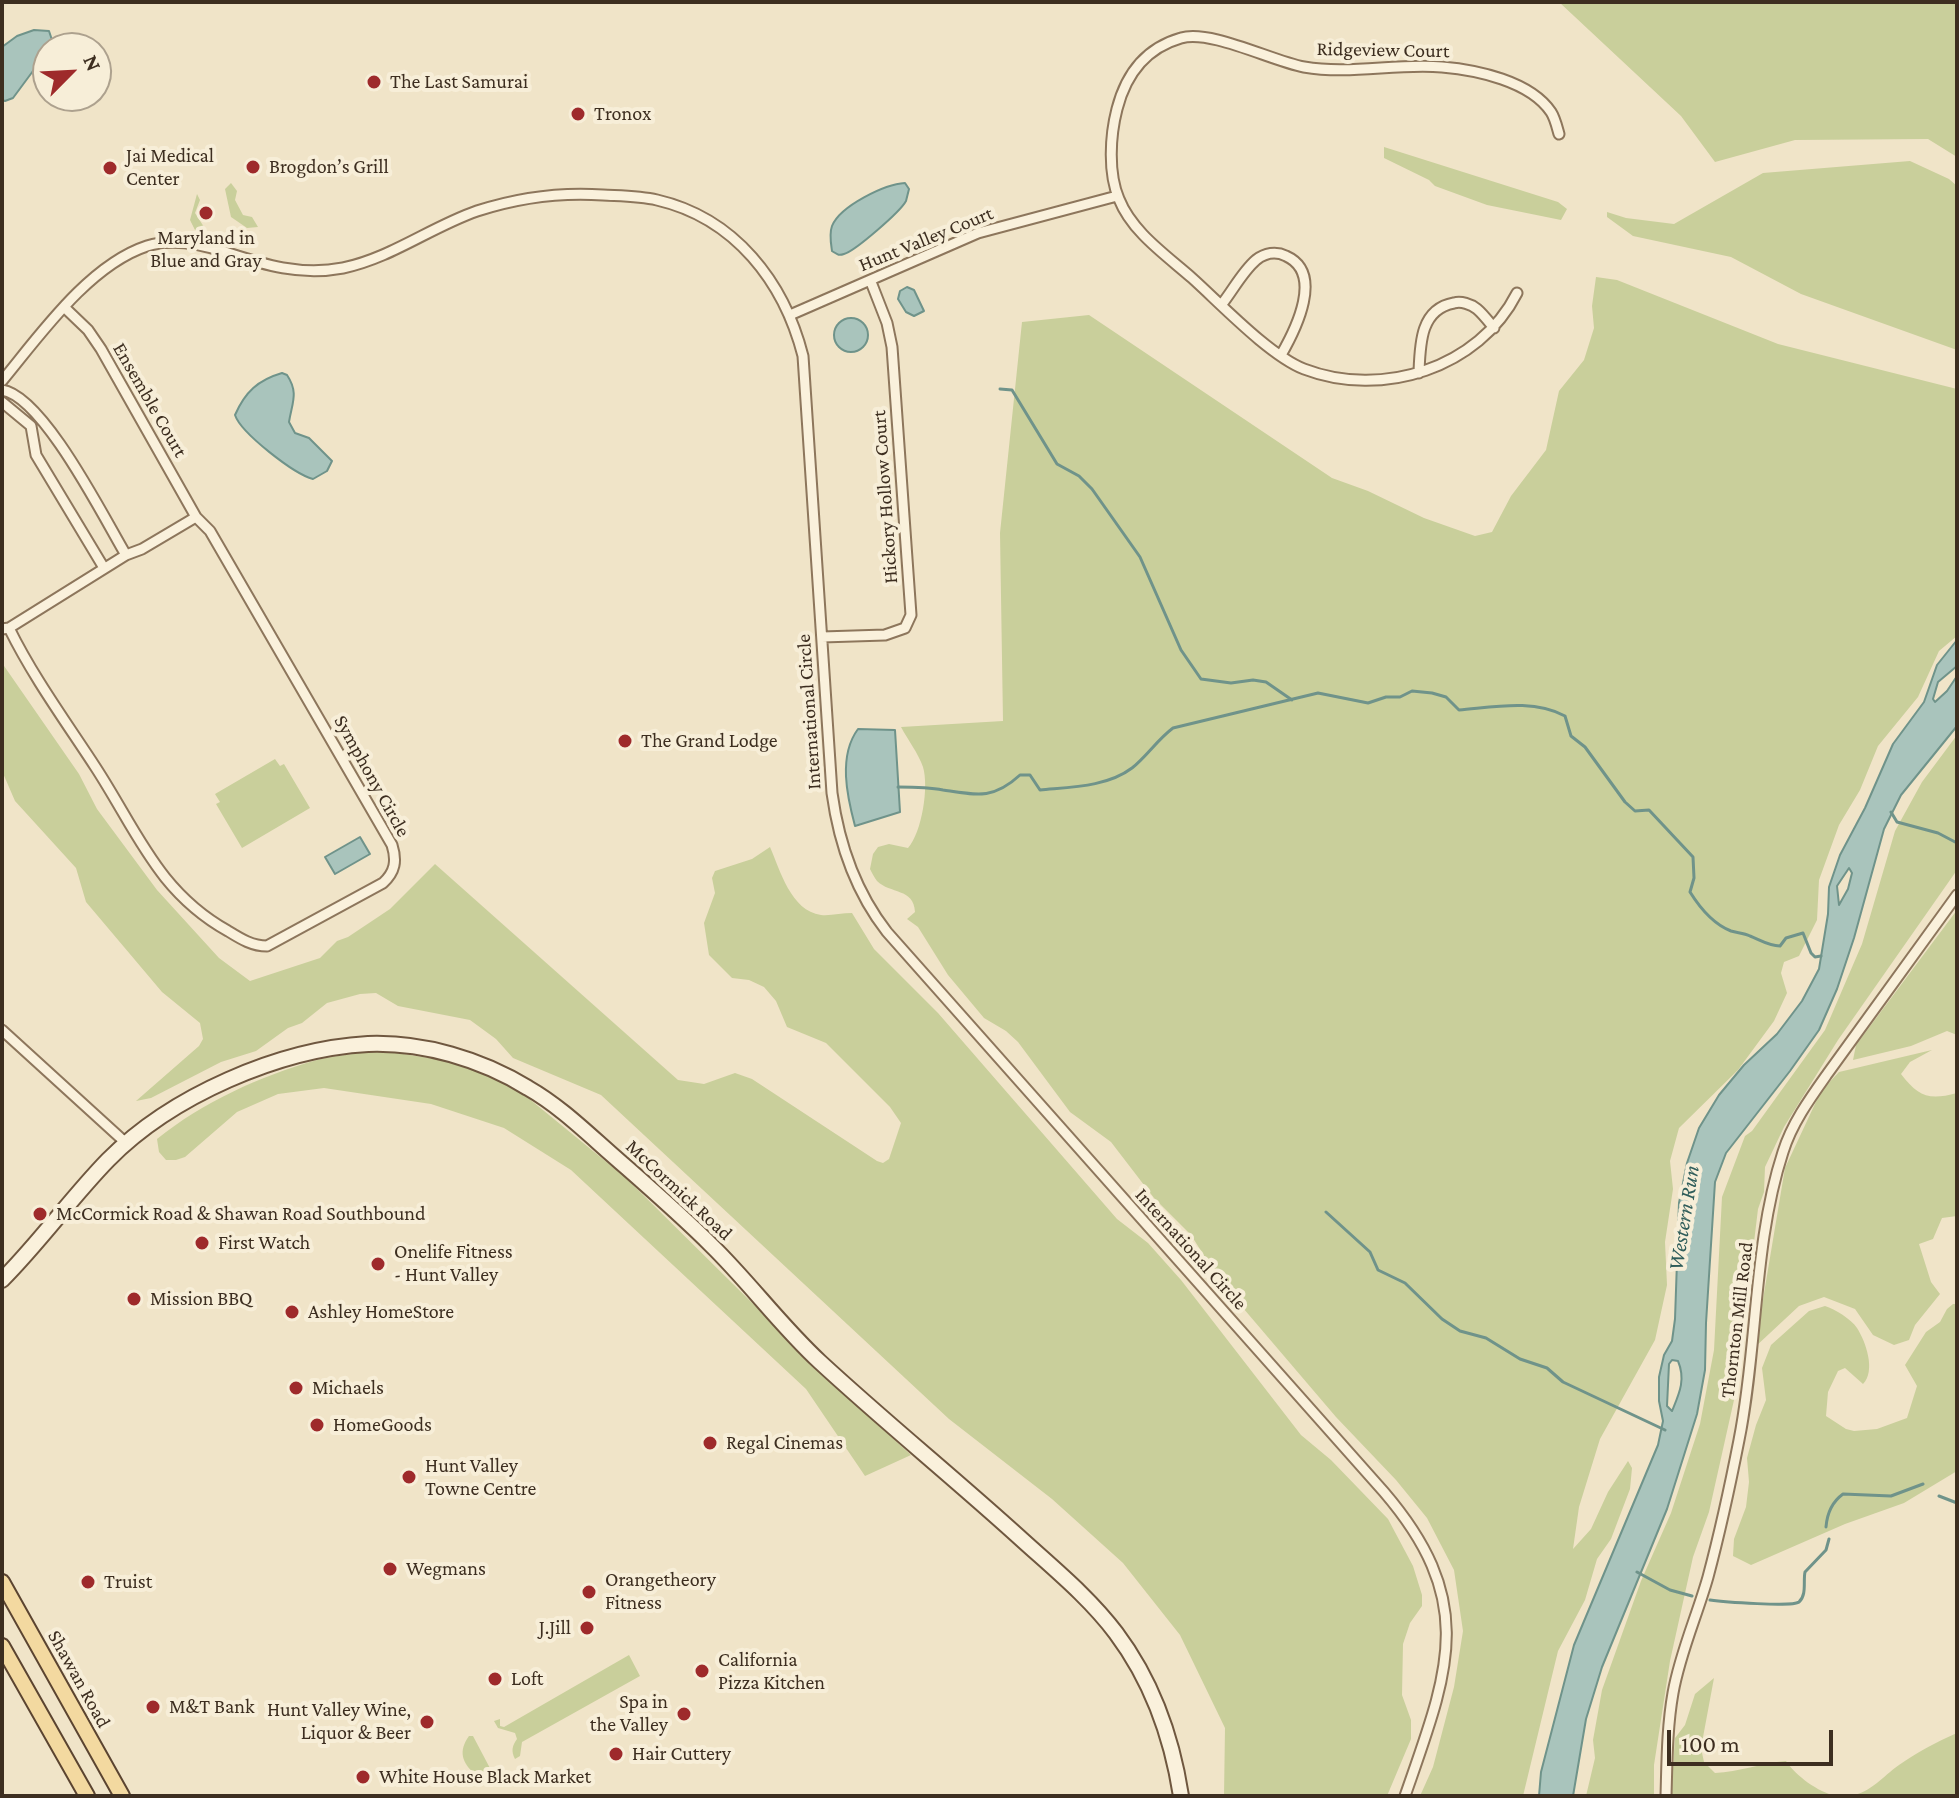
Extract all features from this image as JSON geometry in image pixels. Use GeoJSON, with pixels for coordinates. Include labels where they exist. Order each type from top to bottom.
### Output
{"type":"FeatureCollection","features":[{"type":"Feature","properties":{"kind":"main road","name":"McCormick Road"},"geometry":{"type":"LineString","coordinates":[[2,1280],[126,1143],[175,1108],[224,1083],[263,1068],[340,1047],[369,1044],[428,1049],[478,1064],[530,1088],[580,1126],[712,1245],[818,1360],[947,1472],[1097,1610],[1131,1655],[1154,1699],[1171,1750],[1181,1796]]}},
{"type":"Feature","properties":{"kind":"main road","name":"Shawan Road"},"geometry":{"type":"LineString","coordinates":[[2,1582],[122,1796]]}},
{"type":"Feature","properties":{"kind":"main road"},"geometry":{"type":"LineString","coordinates":[[2,1646],[87,1796]]}},
{"type":"Feature","properties":{"kind":"street","name":"Ridgeview Court"},"geometry":{"type":"LineString","coordinates":[[1117,196],[1112,164],[1112,134],[1117,107],[1129,76],[1150,52],[1185,36],[1220,41],[1302,66],[1346,71],[1442,67],[1487,75],[1519,86],[1537,98],[1553,113],[1559,134]]}},
{"type":"Feature","properties":{"kind":"street","name":"International Circle"},"geometry":{"type":"LineString","coordinates":[[2,381],[64,307],[108,268],[150,245],[177,242],[223,251],[276,269],[322,270],[367,261],[478,211],[519,200],[586,194],[657,200],[677,206],[710,222],[740,243],[773,281],[790,315],[803,356],[835,815],[847,858],[872,912],[1152,1233],[1404,1514],[1425,1548],[1443,1598],[1446,1654],[1443,1681],[1405,1796]]}},
{"type":"Feature","properties":{"kind":"street","name":"Hunt Valley Court"},"geometry":{"type":"LineString","coordinates":[[790,315],[978,233],[1117,196]]}},
{"type":"Feature","properties":{"kind":"street"},"geometry":{"type":"LineString","coordinates":[[1117,196],[1126,214],[1143,234],[1281,355],[1303,368],[1334,377],[1398,379],[1419,373],[1476,344],[1506,315],[1517,293]]}},
{"type":"Feature","properties":{"kind":"street"},"geometry":{"type":"LineString","coordinates":[[1222,304],[1256,260],[1276,253],[1298,264],[1304,272],[1306,284],[1295,328],[1281,355]]}},
{"type":"Feature","properties":{"kind":"street","name":"Hickory Hollow Court"},"geometry":{"type":"LineString","coordinates":[[822,637],[885,635],[905,628],[911,615],[892,347],[887,323],[871,282]]}},
{"type":"Feature","properties":{"kind":"street"},"geometry":{"type":"LineString","coordinates":[[1419,373],[1423,332],[1429,315],[1439,306],[1459,301],[1475,307],[1494,328]]}},
{"type":"Feature","properties":{"kind":"street","name":"Ensemble Court"},"geometry":{"type":"LineString","coordinates":[[64,307],[88,330],[101,349],[196,517]]}},
{"type":"Feature","properties":{"kind":"street"},"geometry":{"type":"LineString","coordinates":[[2,390],[8,390],[40,418],[58,440],[126,555]]}},
{"type":"Feature","properties":{"kind":"street"},"geometry":{"type":"LineString","coordinates":[[2,402],[31,426],[36,455],[104,568]]}},
{"type":"Feature","properties":{"kind":"street"},"geometry":{"type":"LineString","coordinates":[[31,426],[40,418]]}},
{"type":"Feature","properties":{"kind":"street","name":"Symphony Circle"},"geometry":{"type":"LineString","coordinates":[[196,517],[210,531],[392,845],[394,869],[383,883],[267,946],[251,944],[204,918],[152,863],[105,782],[5,628],[126,555],[196,517]]}},
{"type":"Feature","properties":{"kind":"street","name":"Thornton Mill Road"},"geometry":{"type":"LineString","coordinates":[[1666,1796],[1668,1727],[1673,1693],[1680,1658],[1708,1575],[1740,1438],[1766,1234],[1774,1184],[1784,1149],[1808,1101],[1957,895]]}},
{"type":"Feature","properties":{"kind":"street"},"geometry":{"type":"LineString","coordinates":[[2,1030],[126,1143]]}},
{"type":"Feature","properties":{"kind":"green space"},"geometry":{"type":"Polygon","coordinates":[[[1559,2],[1957,2],[1957,157],[1928,139],[1795,140],[1715,162],[1681,116],[1559,2]]]}},
{"type":"Feature","properties":{"kind":"green space"},"geometry":{"type":"Polygon","coordinates":[[[1384,147],[1558,202],[1567,209],[1561,220],[1487,205],[1435,186],[1384,158],[1384,147]]]}},
{"type":"Feature","properties":{"kind":"green space"},"geometry":{"type":"Polygon","coordinates":[[[1910,161],[1949,179],[1957,186],[1957,350],[1801,294],[1731,257],[1633,236],[1607,217],[1607,212],[1626,218],[1674,224],[1763,173],[1910,161]]]}},
{"type":"Feature","properties":{"kind":"green space"},"geometry":{"type":"Polygon","coordinates":[[[231,183],[237,191],[235,200],[243,215],[252,217],[258,227],[247,228],[231,217],[225,189],[231,183]]]}},
{"type":"Feature","properties":{"kind":"green space"},"geometry":{"type":"Polygon","coordinates":[[[197,194],[200,200],[195,213],[204,227],[199,231],[195,230],[190,220],[197,194]]]}},
{"type":"Feature","properties":{"kind":"green space"},"geometry":{"type":"Polygon","coordinates":[[[1596,277],[1617,280],[1778,344],[1957,389],[1957,636],[1939,651],[1918,697],[1878,746],[1860,790],[1839,825],[1819,880],[1817,920],[1799,956],[1784,962],[1781,973],[1787,993],[1774,1021],[1738,1070],[1679,1128],[1670,1161],[1673,1189],[1665,1242],[1667,1285],[1655,1340],[1600,1439],[1579,1507],[1573,1549],[1591,1529],[1608,1492],[1628,1461],[1632,1468],[1630,1489],[1611,1539],[1597,1559],[1585,1600],[1558,1651],[1523,1796],[1420,1796],[1433,1767],[1454,1687],[1463,1631],[1454,1570],[1427,1518],[1220,1281],[1191,1235],[1154,1198],[1111,1142],[1070,1112],[1018,1042],[984,1018],[948,975],[918,927],[907,919],[915,912],[910,899],[882,885],[870,869],[878,847],[889,844],[908,848],[923,809],[923,767],[901,727],[1003,721],[1000,533],[1022,322],[1089,315],[1332,478],[1368,491],[1424,518],[1475,536],[1492,532],[1511,496],[1546,450],[1559,391],[1584,360],[1594,328],[1592,306],[1596,277]]]}},
{"type":"Feature","properties":{"kind":"green space"},"geometry":{"type":"Polygon","coordinates":[[[2,663],[79,774],[97,809],[157,890],[219,958],[250,981],[320,958],[337,941],[390,909],[435,864],[678,1080],[704,1084],[735,1073],[752,1079],[883,1163],[889,1159],[901,1123],[890,1107],[826,1043],[787,1027],[776,1001],[764,987],[749,980],[732,978],[709,955],[704,923],[715,893],[712,878],[715,871],[752,859],[770,847],[788,888],[802,906],[821,915],[852,913],[874,949],[938,1013],[1117,1219],[1148,1243],[1181,1280],[1301,1435],[1331,1460],[1388,1519],[1413,1566],[1422,1595],[1422,1606],[1410,1623],[1403,1644],[1402,1695],[1411,1720],[1411,1739],[1387,1796],[1224,1796],[1225,1728],[1180,1635],[1123,1563],[1052,1499],[949,1419],[601,1095],[513,1058],[496,1039],[470,1020],[398,1006],[376,993],[360,994],[327,1003],[302,1023],[288,1028],[256,1051],[221,1062],[151,1098],[136,1101],[199,1046],[203,1039],[200,1023],[162,992],[86,902],[76,868],[15,801],[2,771],[2,663]]]}},
{"type":"Feature","properties":{"kind":"green space"},"geometry":{"type":"Polygon","coordinates":[[[1957,735],[1957,870],[1838,1040],[1784,1127],[1765,1167],[1736,1391],[1709,1512],[1693,1557],[1670,1661],[1654,1765],[1654,1796],[1586,1796],[1595,1758],[1593,1740],[1602,1690],[1641,1581],[1671,1513],[1700,1424],[1714,1350],[1722,1197],[1745,1136],[1752,1131],[1825,1030],[1862,944],[1895,831],[1922,782],[1957,735]]]}},
{"type":"Feature","properties":{"kind":"green space"},"geometry":{"type":"Polygon","coordinates":[[[275,759],[280,766],[284,764],[310,808],[242,848],[216,804],[220,802],[215,794],[275,759]]]}},
{"type":"Feature","properties":{"kind":"green space"},"geometry":{"type":"Polygon","coordinates":[[[1957,910],[1957,1035],[1947,1031],[1911,1046],[1853,1060],[1856,1045],[1957,910]]]}},
{"type":"Feature","properties":{"kind":"green space"},"geometry":{"type":"Polygon","coordinates":[[[378,1050],[454,1062],[516,1088],[626,1178],[841,1391],[911,1455],[865,1476],[806,1389],[571,1170],[504,1128],[431,1104],[324,1088],[278,1094],[237,1112],[185,1157],[166,1160],[159,1152],[157,1139],[193,1113],[233,1092],[317,1060],[378,1050]]]}},
{"type":"Feature","properties":{"kind":"green space"},"geometry":{"type":"Polygon","coordinates":[[[1932,1050],[1910,1062],[1901,1074],[1924,1095],[1957,1093],[1957,1216],[1942,1218],[1933,1239],[1919,1244],[1931,1282],[1940,1294],[1915,1325],[1909,1340],[1894,1345],[1873,1335],[1855,1309],[1824,1297],[1799,1306],[1755,1347],[1785,1168],[1821,1091],[1839,1072],[1932,1050]]]}},
{"type":"Feature","properties":{"kind":"green space"},"geometry":{"type":"Polygon","coordinates":[[[1953,1304],[1957,1304],[1957,1471],[1904,1503],[1845,1524],[1751,1565],[1733,1556],[1734,1539],[1746,1507],[1749,1482],[1747,1458],[1766,1400],[1762,1368],[1771,1345],[1809,1311],[1825,1306],[1847,1318],[1864,1341],[1869,1372],[1863,1384],[1845,1368],[1838,1371],[1828,1392],[1826,1416],[1846,1429],[1877,1429],[1907,1418],[1917,1386],[1905,1365],[1926,1332],[1940,1322],[1953,1304]]]}},
{"type":"Feature","properties":{"kind":"green space"},"geometry":{"type":"Polygon","coordinates":[[[629,1655],[640,1676],[522,1742],[520,1756],[515,1759],[515,1733],[498,1728],[494,1721],[500,1719],[500,1726],[504,1727],[629,1655]]]}},
{"type":"Feature","properties":{"kind":"green space"},"geometry":{"type":"Polygon","coordinates":[[[1714,1678],[1701,1748],[1704,1762],[1715,1773],[1786,1761],[1808,1783],[1836,1796],[1671,1796],[1675,1738],[1685,1725],[1695,1694],[1714,1678]]]}},
{"type":"Feature","properties":{"kind":"green space"},"geometry":{"type":"Polygon","coordinates":[[[1957,1733],[1957,1796],[1850,1796],[1871,1788],[1913,1756],[1957,1733]]]}},
{"type":"Feature","properties":{"kind":"green space"},"geometry":{"type":"Polygon","coordinates":[[[469,1736],[473,1736],[492,1772],[475,1774],[467,1766],[463,1752],[469,1736]]]}},
{"type":"Feature","properties":{"kind":"water"},"geometry":{"type":"Polygon","coordinates":[[[34,30],[49,32],[32,32],[32,72],[13,98],[5,101],[2,100],[2,47],[17,36],[34,30]]]}},
{"type":"Feature","properties":{"kind":"water"},"geometry":{"type":"Polygon","coordinates":[[[905,183],[909,189],[906,201],[887,222],[850,251],[840,255],[832,251],[832,226],[844,211],[875,192],[905,183]]]}},
{"type":"Feature","properties":{"kind":"water"},"geometry":{"type":"Polygon","coordinates":[[[907,287],[914,290],[924,311],[914,316],[906,312],[898,299],[900,291],[907,287]]]}},
{"type":"Feature","properties":{"kind":"water"},"geometry":{"type":"Polygon","coordinates":[[[851,318],[863,323],[868,335],[863,347],[851,352],[839,347],[834,335],[839,323],[851,318]]]}},
{"type":"Feature","properties":{"kind":"water"},"geometry":{"type":"Polygon","coordinates":[[[282,373],[287,375],[293,387],[289,422],[295,433],[309,438],[332,461],[327,471],[313,479],[269,452],[247,432],[235,415],[253,388],[282,373]]]}},
{"type":"Feature","properties":{"kind":"water","name":"Western Run"},"geometry":{"type":"Polygon","coordinates":[[[1957,640],[1957,666],[1938,682],[1933,699],[1935,702],[1947,691],[1957,676],[1957,726],[1901,795],[1884,829],[1854,938],[1819,1030],[1726,1153],[1715,1182],[1705,1370],[1697,1414],[1667,1509],[1602,1667],[1586,1719],[1573,1796],[1539,1796],[1541,1772],[1574,1645],[1658,1445],[1663,1421],[1659,1377],[1664,1355],[1672,1341],[1675,1319],[1679,1203],[1687,1163],[1699,1128],[1719,1095],[1744,1065],[1777,1034],[1802,1001],[1819,969],[1829,887],[1840,855],[1893,744],[1924,702],[1937,665],[1957,640]],[[1849,868],[1837,886],[1839,905],[1848,889],[1852,873],[1849,868]],[[1672,1360],[1669,1364],[1667,1406],[1672,1411],[1681,1381],[1678,1361],[1672,1360]]]}},
{"type":"Feature","properties":{"kind":"water"},"geometry":{"type":"Polygon","coordinates":[[[858,729],[895,730],[900,812],[855,826],[847,789],[846,764],[858,729]]]}},
{"type":"Feature","properties":{"kind":"water"},"geometry":{"type":"Polygon","coordinates":[[[360,837],[370,854],[335,874],[325,857],[360,837]]]}},
{"type":"Feature","properties":{"kind":"waterway"},"geometry":{"type":"LineString","coordinates":[[1000,389],[1012,390],[1057,464],[1079,476],[1092,489],[1140,557],[1181,650],[1201,679],[1231,683],[1266,682],[1292,700]]}},
{"type":"Feature","properties":{"kind":"waterway"},"geometry":{"type":"LineString","coordinates":[[898,787],[984,794],[1001,789],[1020,775],[1030,775],[1040,790],[1100,783],[1132,768],[1173,728],[1318,693],[1368,703],[1386,697],[1400,697],[1412,691],[1432,693],[1446,697],[1459,710],[1540,707],[1565,716],[1571,736],[1585,747],[1625,802],[1635,811],[1649,810],[1693,857],[1694,878],[1690,892],[1713,920],[1731,931],[1776,946],[1780,946],[1786,938],[1803,933],[1811,953],[1815,957],[1821,956]]}},
{"type":"Feature","properties":{"kind":"waterway"},"geometry":{"type":"LineString","coordinates":[[1891,812],[1897,822],[1938,833],[1957,843]]}},
{"type":"Feature","properties":{"kind":"waterway"},"geometry":{"type":"LineString","coordinates":[[1326,1212],[1370,1252],[1378,1270],[1405,1283],[1442,1319],[1460,1331],[1486,1338],[1520,1359],[1547,1368],[1563,1382],[1665,1430]]}},
{"type":"Feature","properties":{"kind":"waterway"},"geometry":{"type":"LineString","coordinates":[[1826,1527],[1831,1509],[1843,1494],[1891,1496],[1923,1484]]}},
{"type":"Feature","properties":{"kind":"waterway"},"geometry":{"type":"LineString","coordinates":[[1939,1496],[1957,1503]]}},
{"type":"Feature","properties":{"kind":"waterway"},"geometry":{"type":"LineString","coordinates":[[1710,1600],[1772,1604],[1799,1602],[1804,1592],[1805,1572],[1826,1550],[1829,1539]]}},
{"type":"Feature","properties":{"kind":"waterway"},"geometry":{"type":"LineString","coordinates":[[1637,1572],[1670,1590],[1692,1596]]}},
{"type":"Feature","properties":{"kind":"place","name":"The Last Samurai"},"geometry":{"type":"Point","coordinates":[374,82]}},
{"type":"Feature","properties":{"kind":"place","name":"Tronox"},"geometry":{"type":"Point","coordinates":[578,114]}},
{"type":"Feature","properties":{"kind":"place","name":"Brogdon’s Grill"},"geometry":{"type":"Point","coordinates":[253,167]}},
{"type":"Feature","properties":{"kind":"place","name":"Jai Medical Center"},"geometry":{"type":"Point","coordinates":[110,168]}},
{"type":"Feature","properties":{"kind":"place","name":"Maryland in Blue and Gray"},"geometry":{"type":"Point","coordinates":[206,213]}},
{"type":"Feature","properties":{"kind":"place","name":"The Grand Lodge"},"geometry":{"type":"Point","coordinates":[625,741]}},
{"type":"Feature","properties":{"kind":"place","name":"McCormick Road & Shawan Road Southbound"},"geometry":{"type":"Point","coordinates":[40,1214]}},
{"type":"Feature","properties":{"kind":"place","name":"First Watch"},"geometry":{"type":"Point","coordinates":[202,1243]}},
{"type":"Feature","properties":{"kind":"place","name":"Onelife Fitness - Hunt Valley"},"geometry":{"type":"Point","coordinates":[378,1264]}},
{"type":"Feature","properties":{"kind":"place","name":"Mission BBQ"},"geometry":{"type":"Point","coordinates":[134,1299]}},
{"type":"Feature","properties":{"kind":"place","name":"Ashley HomeStore"},"geometry":{"type":"Point","coordinates":[292,1312]}},
{"type":"Feature","properties":{"kind":"place","name":"Michaels"},"geometry":{"type":"Point","coordinates":[296,1388]}},
{"type":"Feature","properties":{"kind":"place","name":"HomeGoods"},"geometry":{"type":"Point","coordinates":[317,1425]}},
{"type":"Feature","properties":{"kind":"place","name":"Regal Cinemas"},"geometry":{"type":"Point","coordinates":[710,1443]}},
{"type":"Feature","properties":{"kind":"place","name":"Hunt Valley Towne Centre"},"geometry":{"type":"Point","coordinates":[409,1477]}},
{"type":"Feature","properties":{"kind":"place","name":"Wegmans"},"geometry":{"type":"Point","coordinates":[390,1569]}},
{"type":"Feature","properties":{"kind":"place","name":"Truist"},"geometry":{"type":"Point","coordinates":[88,1582]}},
{"type":"Feature","properties":{"kind":"place","name":"Orangetheory Fitness"},"geometry":{"type":"Point","coordinates":[589,1592]}},
{"type":"Feature","properties":{"kind":"place","name":"J.Jill"},"geometry":{"type":"Point","coordinates":[587,1628]}},
{"type":"Feature","properties":{"kind":"place","name":"California Pizza Kitchen"},"geometry":{"type":"Point","coordinates":[702,1671]}},
{"type":"Feature","properties":{"kind":"place","name":"Loft"},"geometry":{"type":"Point","coordinates":[495,1679]}},
{"type":"Feature","properties":{"kind":"place","name":"M&T Bank"},"geometry":{"type":"Point","coordinates":[153,1707]}},
{"type":"Feature","properties":{"kind":"place","name":"Spa in the Valley"},"geometry":{"type":"Point","coordinates":[684,1714]}},
{"type":"Feature","properties":{"kind":"place","name":"Hunt Valley Wine, Liquor & Beer"},"geometry":{"type":"Point","coordinates":[427,1722]}},
{"type":"Feature","properties":{"kind":"place","name":"Hair Cuttery"},"geometry":{"type":"Point","coordinates":[616,1754]}},
{"type":"Feature","properties":{"kind":"place","name":"White House Black Market"},"geometry":{"type":"Point","coordinates":[363,1777]}}]}
